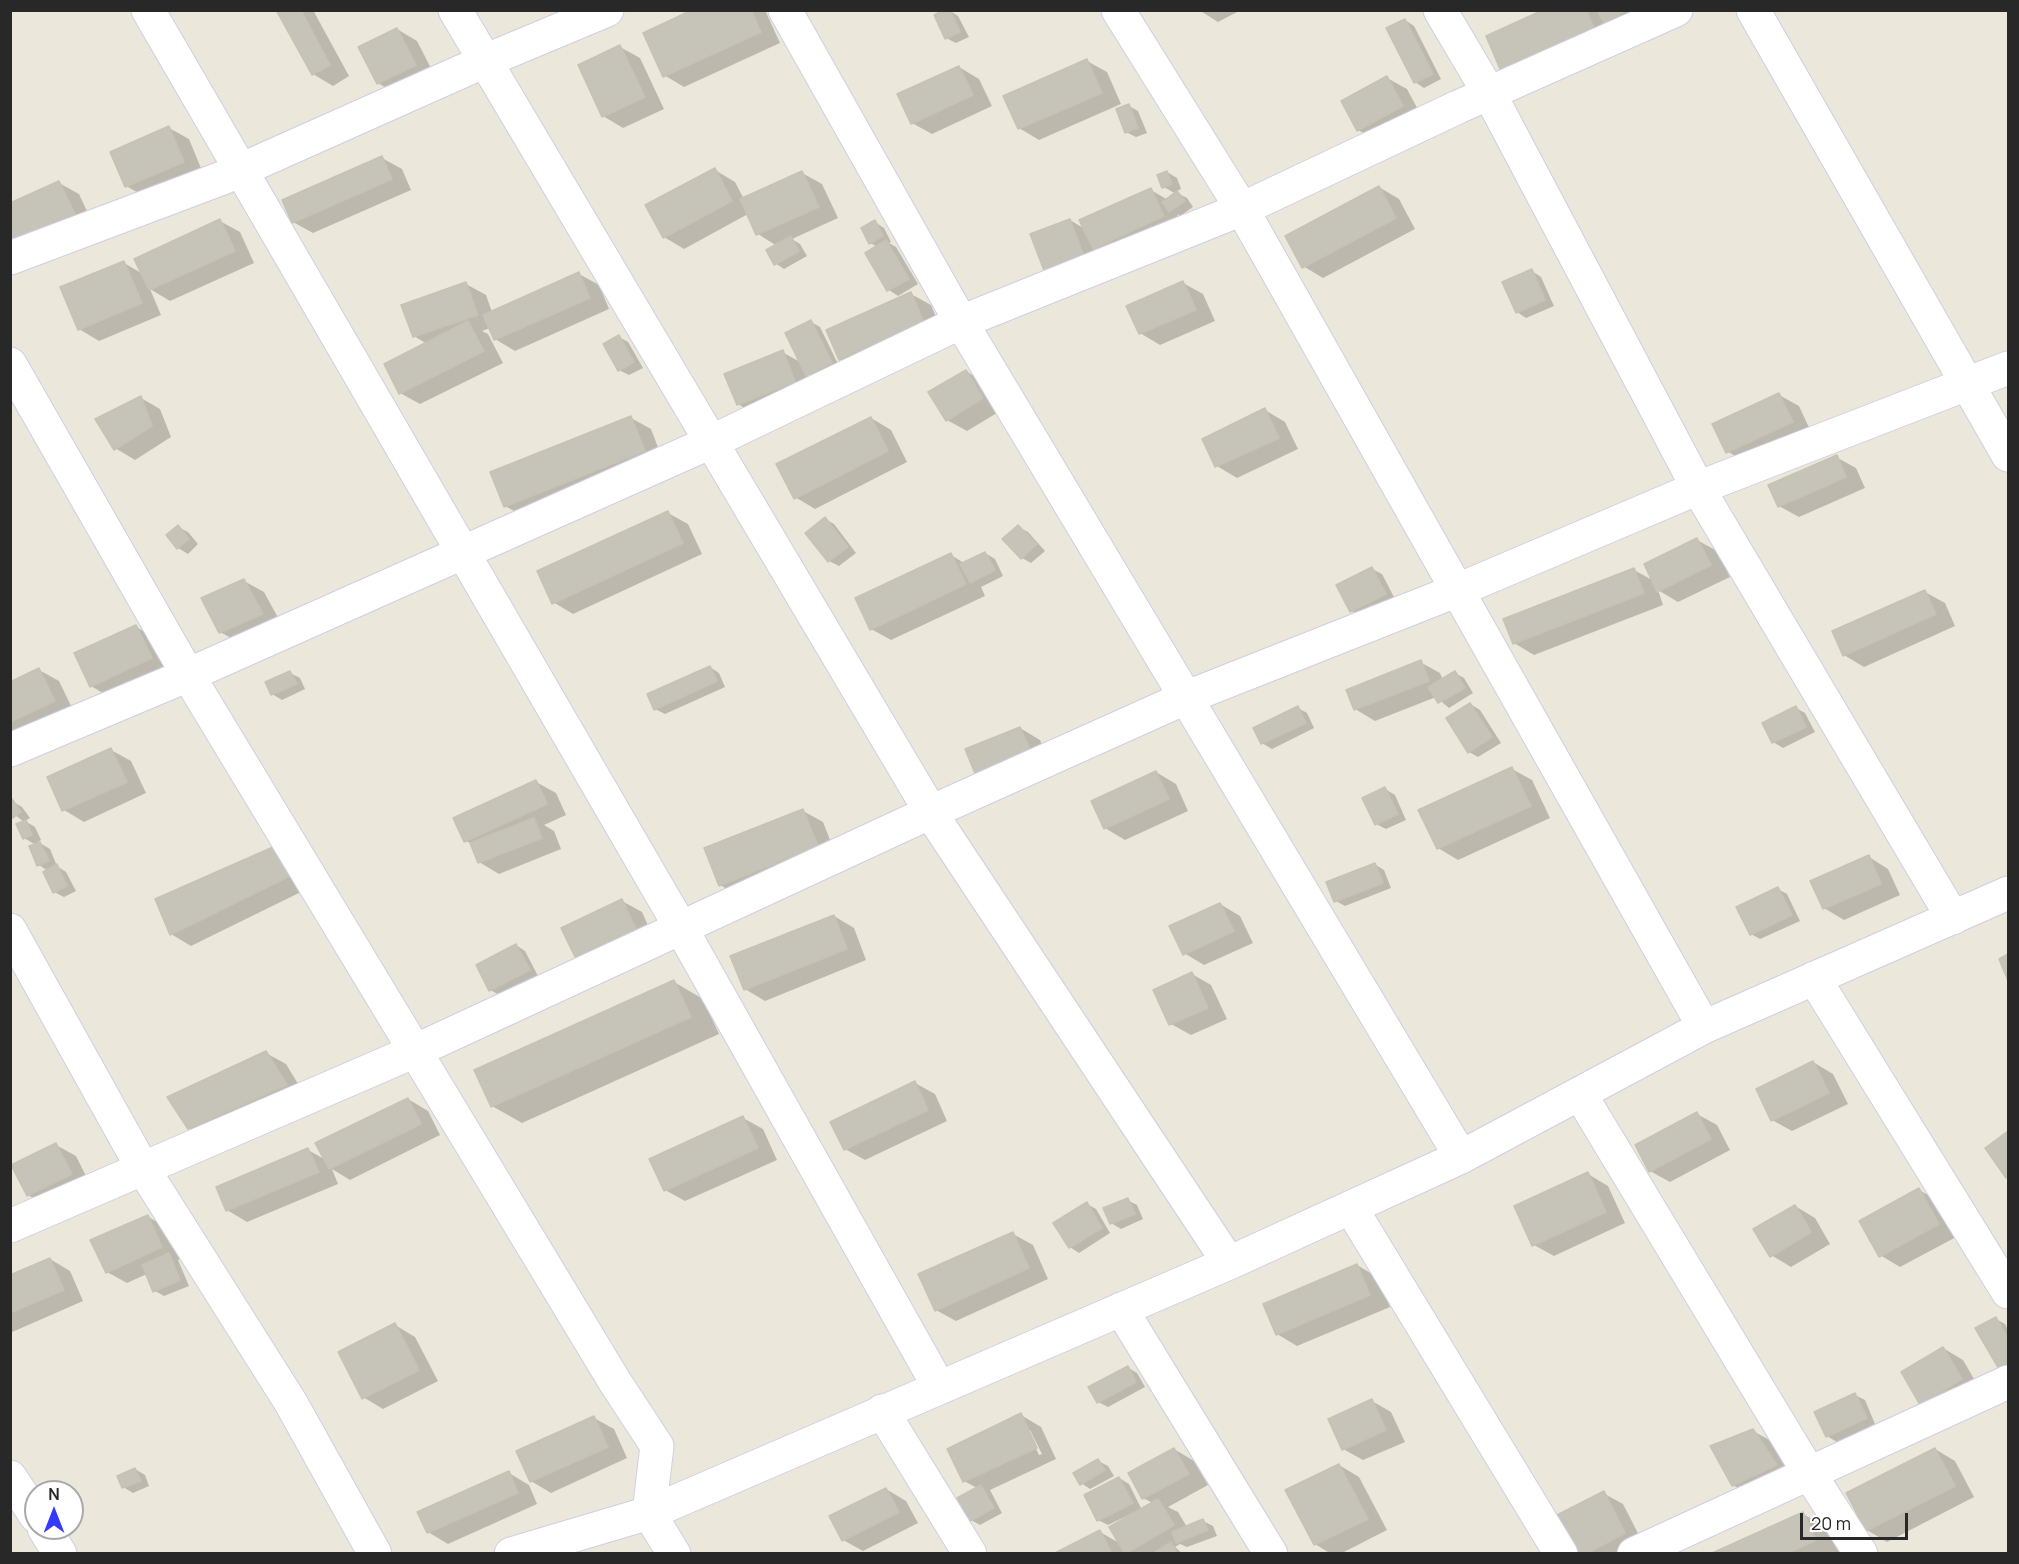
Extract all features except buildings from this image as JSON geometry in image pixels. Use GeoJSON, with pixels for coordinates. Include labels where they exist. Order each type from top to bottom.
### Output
{"type":"FeatureCollection","features":[{"type":"Feature","properties":{"kind":"street"},"geometry":{"type":"LineString","coordinates":[[148,10],[243,169],[681,928],[939,1387]]}},
{"type":"Feature","properties":{"kind":"street"},"geometry":{"type":"LineString","coordinates":[[456,10],[931,812],[1229,1263]]}},
{"type":"Feature","properties":{"kind":"street"},"geometry":{"type":"LineString","coordinates":[[10,258],[243,169],[485,61],[607,10]]}},
{"type":"Feature","properties":{"kind":"street"},"geometry":{"type":"LineString","coordinates":[[785,10],[961,322],[1461,1157]]}},
{"type":"Feature","properties":{"kind":"street"},"geometry":{"type":"LineString","coordinates":[[1118,10],[1242,209],[1704,1027]]}},
{"type":"Feature","properties":{"kind":"street"},"geometry":{"type":"LineString","coordinates":[[1440,10],[1489,93],[1698,488],[1953,918]]}},
{"type":"Feature","properties":{"kind":"street"},"geometry":{"type":"LineString","coordinates":[[10,750],[188,675],[711,442],[961,322],[1242,209],[1489,93],[1676,10]]}},
{"type":"Feature","properties":{"kind":"street"},"geometry":{"type":"LineString","coordinates":[[1752,10],[2008,455]]}},
{"type":"Feature","properties":{"kind":"street"},"geometry":{"type":"LineString","coordinates":[[10,364],[188,675],[657,1446],[649,1513],[674,1554]]}},
{"type":"Feature","properties":{"kind":"street"},"geometry":{"type":"LineString","coordinates":[[10,1226],[142,1167],[415,1051],[931,812],[1185,698],[1458,590],[1698,488],[1968,386],[2008,368]]}},
{"type":"Feature","properties":{"kind":"street"},"geometry":{"type":"LineString","coordinates":[[512,1554],[649,1513],[882,1410],[1229,1263],[1461,1157],[1704,1027],[2008,893]]}},
{"type":"Feature","properties":{"kind":"street"},"geometry":{"type":"LineString","coordinates":[[10,930],[142,1167],[291,1403],[375,1554]]}},
{"type":"Feature","properties":{"kind":"street"},"geometry":{"type":"LineString","coordinates":[[1814,978],[2008,1292]]}},
{"type":"Feature","properties":{"kind":"street"},"geometry":{"type":"LineString","coordinates":[[1580,1094],[1809,1473],[1861,1554]]}},
{"type":"Feature","properties":{"kind":"street"},"geometry":{"type":"LineString","coordinates":[[1351,1208],[1561,1554]]}},
{"type":"Feature","properties":{"kind":"street"},"geometry":{"type":"LineString","coordinates":[[1120,1309],[1271,1554]]}},
{"type":"Feature","properties":{"kind":"street"},"geometry":{"type":"LineString","coordinates":[[1634,1554],[2008,1382]]}},
{"type":"Feature","properties":{"kind":"street"},"geometry":{"type":"LineString","coordinates":[[882,1410],[970,1554]]}},
{"type":"Feature","properties":{"kind":"street"},"geometry":{"type":"LineString","coordinates":[[10,1477],[24,1498]]}},
{"type":"Feature","properties":{"kind":"street"},"geometry":{"type":"LineString","coordinates":[[51,1540],[60,1554]]}}]}
